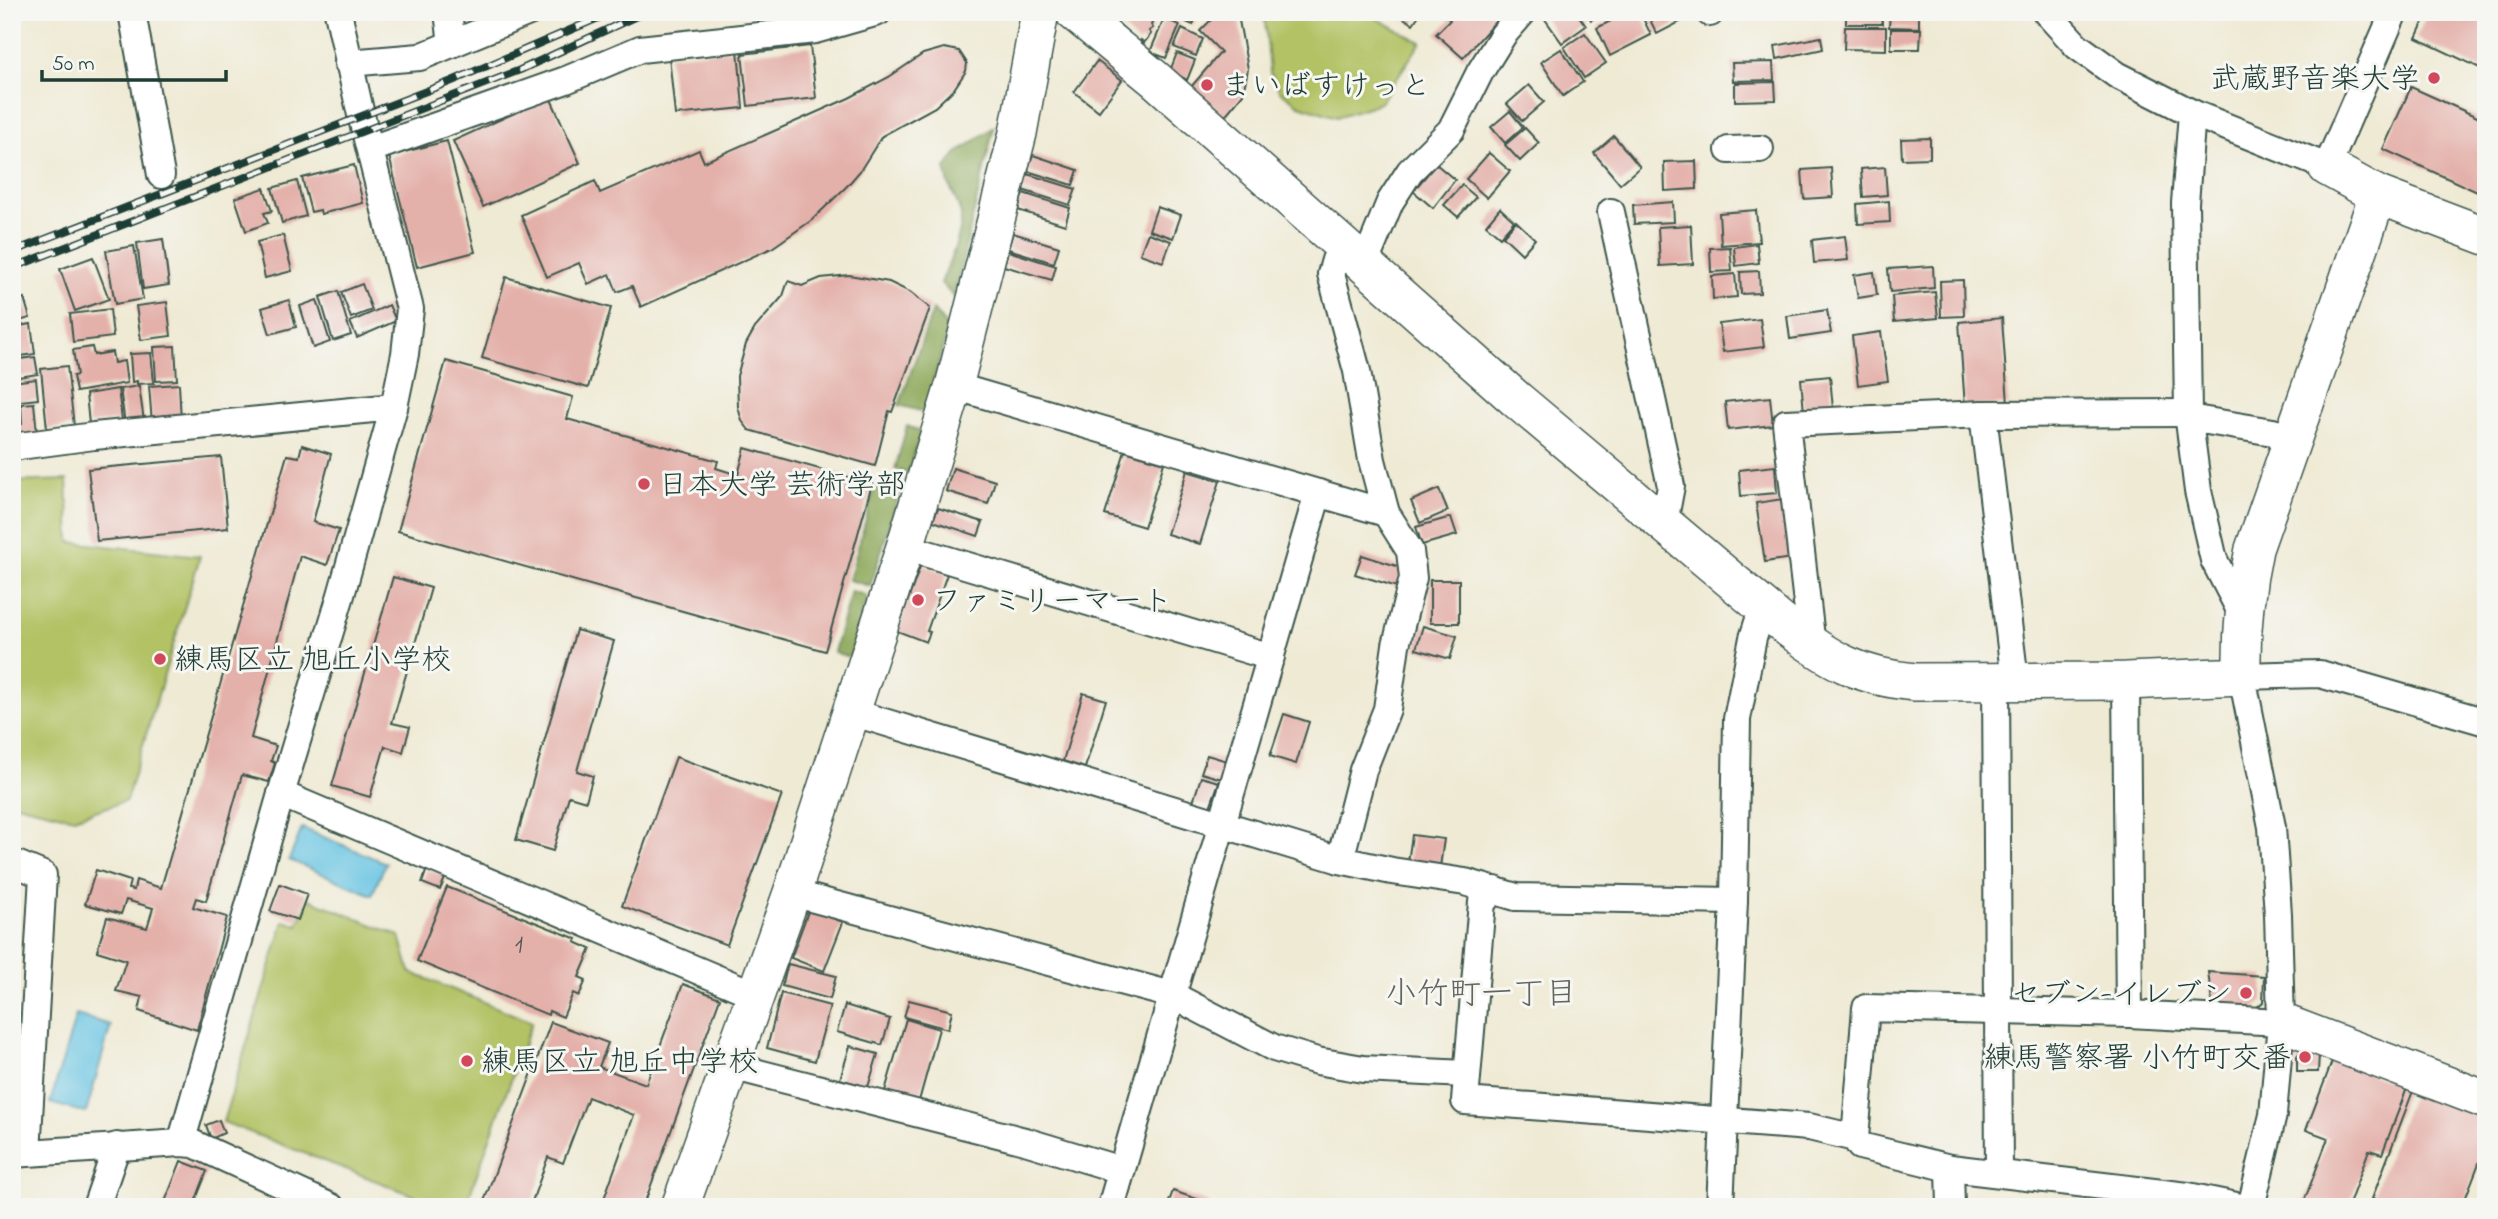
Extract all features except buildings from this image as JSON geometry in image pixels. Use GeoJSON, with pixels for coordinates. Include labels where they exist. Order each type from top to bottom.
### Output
{"type":"FeatureCollection","features":[{"type":"Feature","properties":{"kind":"street"},"geometry":{"type":"LineString","coordinates":[[132,12],[161,175]]}},
{"type":"Feature","properties":{"kind":"street"},"geometry":{"type":"LineString","coordinates":[[181,1143],[341,595],[394,407],[405,354],[410,309],[348,63],[338,12]]}},
{"type":"Feature","properties":{"kind":"street"},"geometry":{"type":"LineString","coordinates":[[448,12],[452,44]]}},
{"type":"Feature","properties":{"kind":"street"},"geometry":{"type":"LineString","coordinates":[[348,63],[420,57],[528,12]]}},
{"type":"Feature","properties":{"kind":"street"},"geometry":{"type":"LineString","coordinates":[[371,149],[566,80],[640,49],[814,30],[878,12]]}},
{"type":"Feature","properties":{"kind":"street"},"geometry":{"type":"LineString","coordinates":[[680,1207],[792,893],[905,547],[954,386],[1018,134],[1040,12]]}},
{"type":"Feature","properties":{"kind":"street"},"geometry":{"type":"LineString","coordinates":[[1074,12],[1155,79],[1517,400],[1763,607],[1812,646],[1863,673],[1889,680],[1915,682],[2126,681],[2320,674],[2486,722]]}},
{"type":"Feature","properties":{"kind":"street"},"geometry":{"type":"LineString","coordinates":[[1340,860],[1363,770],[1387,709],[1396,645],[1413,578],[1410,551],[1386,513],[1372,460],[1357,372],[1331,274],[1335,260],[1354,254],[1410,171],[1451,130],[1480,72],[1503,35],[1523,12]]}},
{"type":"Feature","properties":{"kind":"street"},"geometry":{"type":"LineString","coordinates":[[2327,167],[2394,12]]}},
{"type":"Feature","properties":{"kind":"street"},"geometry":{"type":"LineString","coordinates":[[2057,17],[2077,46],[2116,75],[2192,113],[2327,167],[2378,195],[2486,236]]}},
{"type":"Feature","properties":{"kind":"street"},"geometry":{"type":"LineString","coordinates":[[2192,113],[2185,202],[2188,416],[2198,491],[2214,560],[2243,616]]}},
{"type":"Feature","properties":{"kind":"street"},"geometry":{"type":"LineString","coordinates":[[1728,150],[1760,149]]}},
{"type":"Feature","properties":{"kind":"street"},"geometry":{"type":"LineString","coordinates":[[2251,1207],[2273,1115],[2281,1022],[2272,827],[2242,676],[2246,585],[2254,549],[2378,195]]}},
{"type":"Feature","properties":{"kind":"street"},"geometry":{"type":"LineString","coordinates":[[1611,212],[1671,486],[1664,523]]}},
{"type":"Feature","properties":{"kind":"street"},"geometry":{"type":"LineString","coordinates":[[954,386],[1386,513]]}},
{"type":"Feature","properties":{"kind":"street"},"geometry":{"type":"LineString","coordinates":[[12,447],[94,436],[394,407]]}},
{"type":"Feature","properties":{"kind":"street"},"geometry":{"type":"LineString","coordinates":[[1983,414],[2006,681],[1999,1010],[1999,1173]]}},
{"type":"Feature","properties":{"kind":"street"},"geometry":{"type":"LineString","coordinates":[[1812,646],[1786,423],[1983,414],[2188,416],[2273,432],[2293,439]]}},
{"type":"Feature","properties":{"kind":"street"},"geometry":{"type":"LineString","coordinates":[[1111,1207],[1318,492]]}},
{"type":"Feature","properties":{"kind":"street"},"geometry":{"type":"LineString","coordinates":[[905,547],[1271,657]]}},
{"type":"Feature","properties":{"kind":"street"},"geometry":{"type":"LineString","coordinates":[[1720,1207],[1734,901],[1737,719],[1753,638],[1763,607]]}},
{"type":"Feature","properties":{"kind":"street"},"geometry":{"type":"LineString","coordinates":[[2126,681],[2129,1014]]}},
{"type":"Feature","properties":{"kind":"street"},"geometry":{"type":"LineString","coordinates":[[850,712],[1340,860],[1465,882],[1516,897],[1734,901]]}},
{"type":"Feature","properties":{"kind":"street"},"geometry":{"type":"LineString","coordinates":[[281,794],[756,995]]}},
{"type":"Feature","properties":{"kind":"street"},"geometry":{"type":"LineString","coordinates":[[12,862],[43,875],[20,1153],[194,1144],[320,1204]]}},
{"type":"Feature","properties":{"kind":"street"},"geometry":{"type":"LineString","coordinates":[[1494,890],[1482,902],[1465,1101],[1809,1127],[1855,1138]]}},
{"type":"Feature","properties":{"kind":"street"},"geometry":{"type":"LineString","coordinates":[[792,893],[1172,995],[1274,1048],[1317,1061],[1363,1069],[1466,1074]]}},
{"type":"Feature","properties":{"kind":"street"},"geometry":{"type":"LineString","coordinates":[[2241,1207],[2188,1196],[1951,1168],[1860,1146],[1855,1138],[1866,1008],[2129,1014],[2281,1022],[2486,1100]]}},
{"type":"Feature","properties":{"kind":"street"},"geometry":{"type":"LineString","coordinates":[[732,1066],[1025,1142],[1121,1170]]}},
{"type":"Feature","properties":{"kind":"street"},"geometry":{"type":"LineString","coordinates":[[96,1207],[117,1146]]}},
{"type":"Feature","properties":{"kind":"street"},"geometry":{"type":"LineString","coordinates":[[1951,1168],[1951,1207]]}},
{"type":"Feature","properties":{"kind":"green space"},"geometry":{"type":"Polygon","coordinates":[[[1264,12],[1365,12],[1421,42],[1380,103],[1337,117],[1299,105],[1280,91],[1270,72],[1264,12]]]}},
{"type":"Feature","properties":{"kind":"green space"},"geometry":{"type":"Polygon","coordinates":[[[994,127],[954,297],[941,283],[961,222],[946,168],[956,154],[994,127]]]}},
{"type":"Feature","properties":{"kind":"green space"},"geometry":{"type":"Polygon","coordinates":[[[933,310],[948,328],[924,412],[899,405],[933,310]]]}},
{"type":"Feature","properties":{"kind":"green space"},"geometry":{"type":"Polygon","coordinates":[[[907,426],[921,431],[908,473],[895,469],[907,426]]]}},
{"type":"Feature","properties":{"kind":"green space"},"geometry":{"type":"Polygon","coordinates":[[[67,480],[70,542],[200,556],[126,801],[74,818],[12,803],[12,482],[67,480]]]}},
{"type":"Feature","properties":{"kind":"green space"},"geometry":{"type":"Polygon","coordinates":[[[875,487],[899,495],[870,586],[849,580],[875,487]]]}},
{"type":"Feature","properties":{"kind":"green space"},"geometry":{"type":"Polygon","coordinates":[[[851,591],[867,598],[850,655],[847,657],[834,652],[851,591]]]}},
{"type":"Feature","properties":{"kind":"green space"},"geometry":{"type":"Polygon","coordinates":[[[309,899],[400,936],[410,972],[532,1022],[465,1207],[444,1207],[223,1122],[284,921],[298,925],[309,899]]]}},
{"type":"Feature","properties":{"kind":"water"},"geometry":{"type":"Polygon","coordinates":[[[302,828],[386,863],[372,895],[289,860],[302,828]]]}},
{"type":"Feature","properties":{"kind":"water"},"geometry":{"type":"Polygon","coordinates":[[[76,1015],[111,1025],[86,1113],[50,1103],[76,1015]]]}},
{"type":"Feature","properties":{"kind":"railway"},"geometry":{"type":"LineString","coordinates":[[12,252],[452,81],[612,12]]}},
{"type":"Feature","properties":{"kind":"railway"},"geometry":{"type":"LineString","coordinates":[[12,268],[520,70],[645,12]]}},
{"type":"Feature","properties":{"kind":"place","name":"武蔵野音楽大学"},"geometry":{"type":"Point","coordinates":[2434,78]}},
{"type":"Feature","properties":{"kind":"place","name":"まいばすけっと"},"geometry":{"type":"Point","coordinates":[1207,85]}},
{"type":"Feature","properties":{"kind":"place","name":"日本大学 芸術学部"},"geometry":{"type":"Point","coordinates":[644,484]}},
{"type":"Feature","properties":{"kind":"place","name":"ファミリーマート"},"geometry":{"type":"Point","coordinates":[918,600]}},
{"type":"Feature","properties":{"kind":"place","name":"練馬区立 旭丘小学校"},"geometry":{"type":"Point","coordinates":[160,659]}},
{"type":"Feature","properties":{"kind":"place","name":"セブン-イレブン"},"geometry":{"type":"Point","coordinates":[2246,993]}},
{"type":"Feature","properties":{"kind":"place","name":"練馬警察署 小竹町交番"},"geometry":{"type":"Point","coordinates":[2305,1057]}},
{"type":"Feature","properties":{"kind":"place","name":"練馬区立 旭丘中学校"},"geometry":{"type":"Point","coordinates":[467,1061]}},
{"type":"Feature","properties":{"kind":"district","name":"小竹町一丁目"},"geometry":{"type":"Point","coordinates":[1481,992]}}]}
